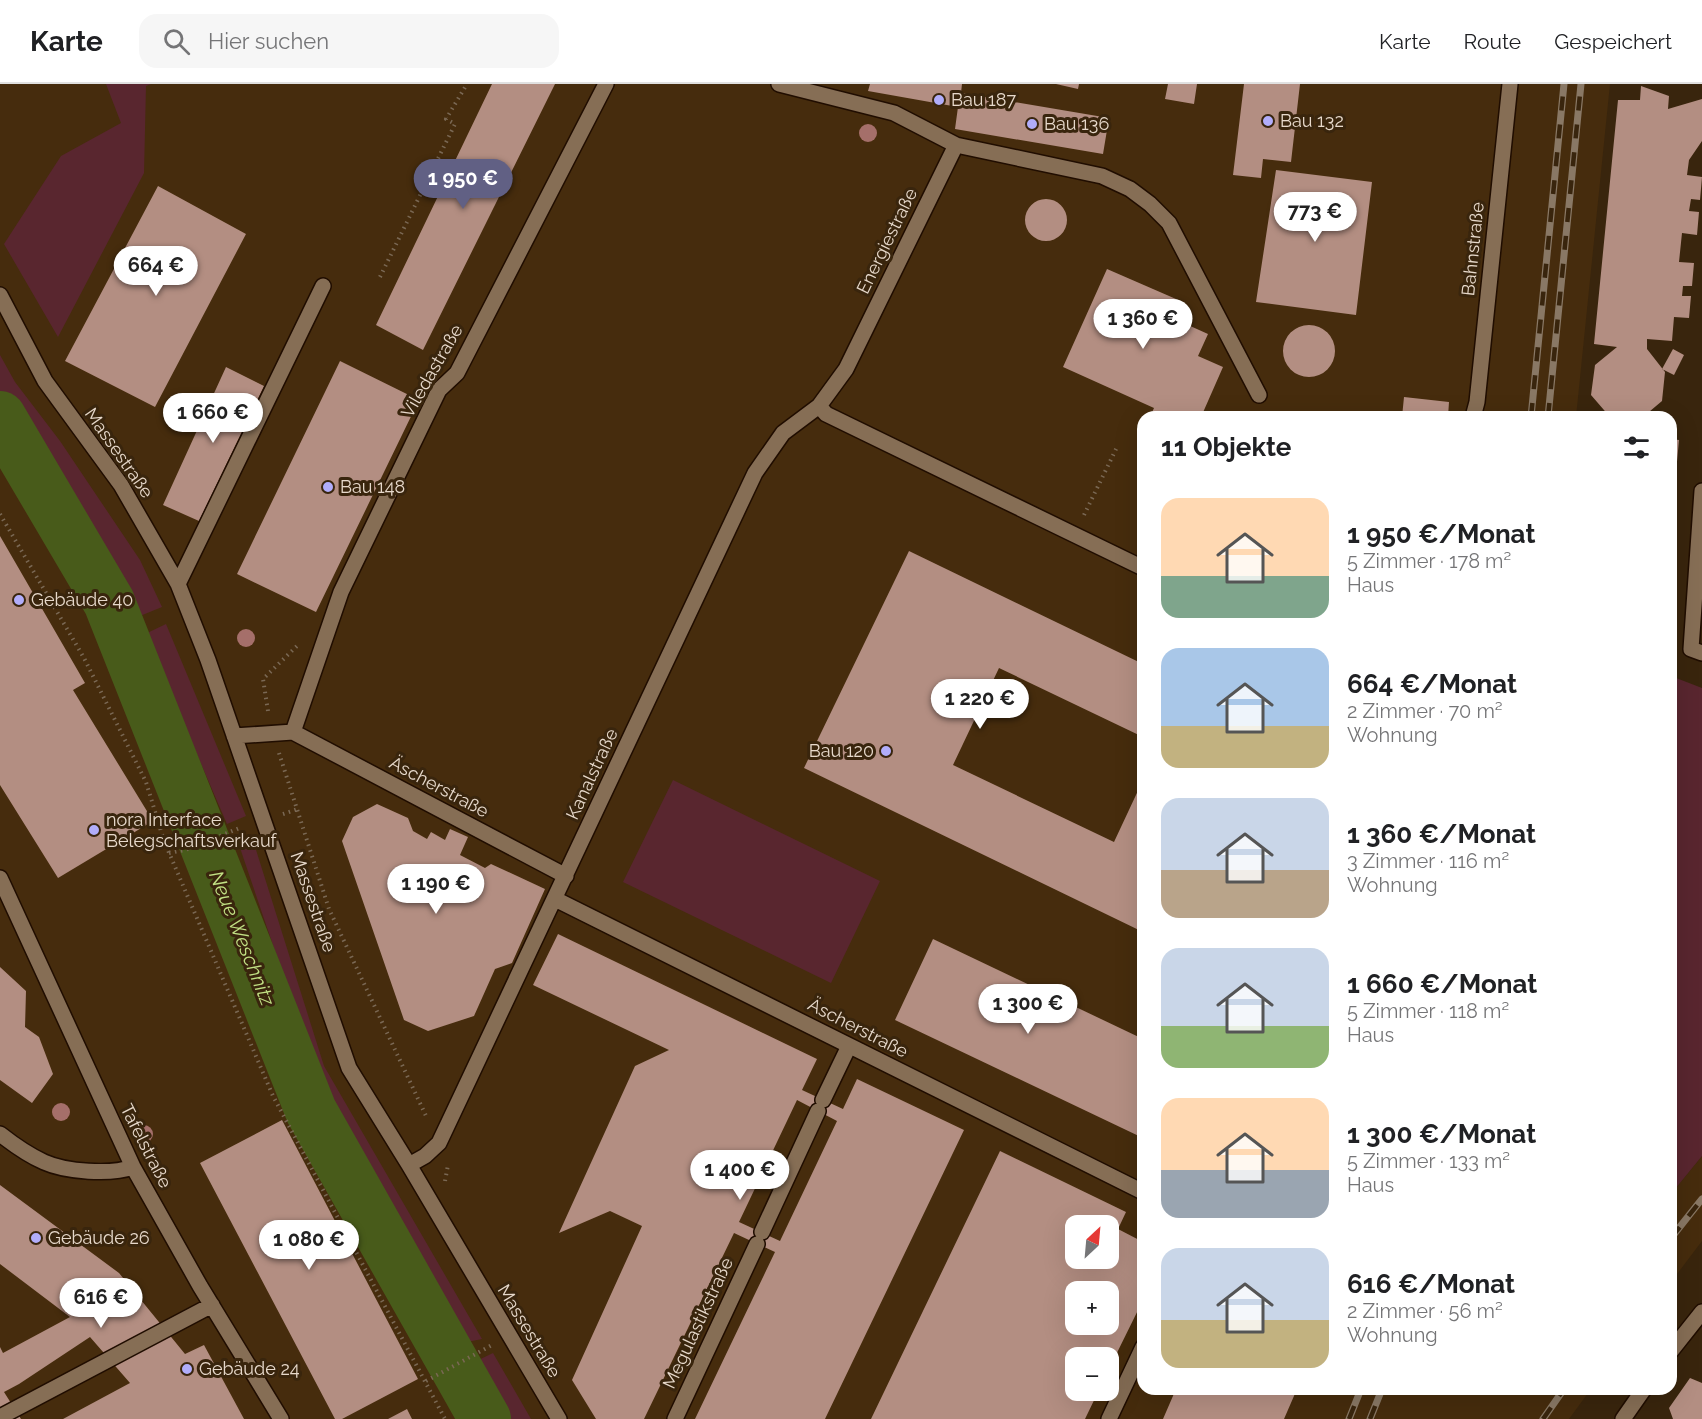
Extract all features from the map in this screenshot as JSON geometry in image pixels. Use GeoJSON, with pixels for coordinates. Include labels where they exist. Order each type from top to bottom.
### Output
{"type":"FeatureCollection","features":[{"type":"Feature","properties":{"kind":"street","name":"Viledastraße"},"geometry":{"type":"LineString","coordinates":[[293,732],[341,592],[439,390],[456,373],[606,84]]}},
{"type":"Feature","properties":{"kind":"street"},"geometry":{"type":"LineString","coordinates":[[779,84],[894,113],[956,145],[1102,176],[1130,189],[1150,204],[1169,223],[1259,395]]}},
{"type":"Feature","properties":{"kind":"street","name":"Bahnstraße"},"geometry":{"type":"LineString","coordinates":[[1475,411],[1510,84]]}},
{"type":"Feature","properties":{"kind":"street","name":"Energiestraße"},"geometry":{"type":"LineString","coordinates":[[819,406],[846,369],[956,145]]}},
{"type":"Feature","properties":{"kind":"street"},"geometry":{"type":"LineString","coordinates":[[178,584],[323,286]]}},
{"type":"Feature","properties":{"kind":"street","name":"Massestraße"},"geometry":{"type":"LineString","coordinates":[[0,295],[45,381],[121,485],[178,584],[208,660],[349,1068],[559,1419]]}},
{"type":"Feature","properties":{"kind":"street"},"geometry":{"type":"LineString","coordinates":[[819,406],[826,414],[1137,565]]}},
{"type":"Feature","properties":{"kind":"street","name":"Kanalstraße"},"geometry":{"type":"LineString","coordinates":[[409,1165],[425,1156],[439,1143],[755,473],[783,433],[819,406]]}},
{"type":"Feature","properties":{"kind":"street"},"geometry":{"type":"LineString","coordinates":[[1702,491],[1691,649],[1702,653]]}},
{"type":"Feature","properties":{"kind":"street"},"geometry":{"type":"LineString","coordinates":[[234,736],[293,732]]}},
{"type":"Feature","properties":{"kind":"street","name":"Äscherstraße"},"geometry":{"type":"LineString","coordinates":[[293,732],[566,876]]}},
{"type":"Feature","properties":{"kind":"street","name":"Tafelstraße"},"geometry":{"type":"LineString","coordinates":[[0,878],[133,1167],[281,1419]]}},
{"type":"Feature","properties":{"kind":"street","name":"Äscherstraße"},"geometry":{"type":"LineString","coordinates":[[555,899],[1137,1189]]}},
{"type":"Feature","properties":{"kind":"street","name":"Megulastikstraße"},"geometry":{"type":"LineString","coordinates":[[675,1419],[849,1046]]}},
{"type":"Feature","properties":{"kind":"street"},"geometry":{"type":"LineString","coordinates":[[0,1134],[15,1146],[46,1163],[84,1171],[122,1171],[133,1167]]}},
{"type":"Feature","properties":{"kind":"street"},"geometry":{"type":"LineString","coordinates":[[0,1417],[212,1305]]}},
{"type":"Feature","properties":{"kind":"street"},"geometry":{"type":"LineString","coordinates":[[1677,1343],[1702,1312]]}},
{"type":"Feature","properties":{"kind":"street"},"geometry":{"type":"LineString","coordinates":[[1109,1419],[1137,1360]]}},
{"type":"Feature","properties":{"kind":"street"},"geometry":{"type":"LineString","coordinates":[[1623,1419],[1640,1395]]}},
{"type":"Feature","properties":{"kind":"path"},"geometry":{"type":"LineString","coordinates":[[380,277],[455,124],[446,118],[467,84]]}},
{"type":"Feature","properties":{"kind":"path"},"geometry":{"type":"LineString","coordinates":[[1074,535],[1118,445]]}},
{"type":"Feature","properties":{"kind":"path"},"geometry":{"type":"LineString","coordinates":[[0,514],[84,658],[141,772],[169,853],[273,1096],[445,1419]]}},
{"type":"Feature","properties":{"kind":"path"},"geometry":{"type":"LineString","coordinates":[[302,641],[263,679],[271,733],[329,909],[449,1163],[444,1182]]}},
{"type":"Feature","properties":{"kind":"path"},"geometry":{"type":"LineString","coordinates":[[169,853],[185,850],[248,825]]}},
{"type":"Feature","properties":{"kind":"path"},"geometry":{"type":"LineString","coordinates":[[426,1380],[471,1356]]}},
{"type":"Feature","properties":{"kind":"shaded area"},"geometry":{"type":"Polygon","coordinates":[[[0,84],[1610,84],[1577,411],[1137,411],[1137,1395],[1587,1395],[1569,1419],[0,1419],[0,84]]]}},
{"type":"Feature","properties":{"kind":"shaded area"},"geometry":{"type":"Polygon","coordinates":[[[106,84],[151,84],[146,86],[144,173],[58,337],[4,244],[61,156],[121,123],[106,84]]]}},
{"type":"Feature","properties":{"kind":"shaded area"},"geometry":{"type":"Polygon","coordinates":[[[0,355],[15,382],[60,441],[140,560],[162,607],[135,618],[91,532],[43,466],[0,395],[0,355]]]}},
{"type":"Feature","properties":{"kind":"shaded area"},"geometry":{"type":"Polygon","coordinates":[[[166,624],[246,816],[227,824],[145,634],[166,624]]]}},
{"type":"Feature","properties":{"kind":"shaded area"},"geometry":{"type":"Polygon","coordinates":[[[1677,678],[1702,688],[1702,1156],[1677,1187],[1677,678]]]}},
{"type":"Feature","properties":{"kind":"shaded area"},"geometry":{"type":"Polygon","coordinates":[[[673,780],[880,881],[831,983],[623,882],[673,780]]]}},
{"type":"Feature","properties":{"kind":"shaded area"},"geometry":{"type":"Polygon","coordinates":[[[251,834],[324,1066],[482,1339],[462,1343],[316,1072],[237,839],[251,834]]]}},
{"type":"Feature","properties":{"kind":"shaded area"},"geometry":{"type":"Polygon","coordinates":[[[1702,1156],[1702,1241],[1677,1274],[1677,1187],[1702,1156]]]}},
{"type":"Feature","properties":{"kind":"shaded area"},"geometry":{"type":"Polygon","coordinates":[[[493,1353],[531,1419],[495,1419],[466,1366],[493,1353]]]}},
{"type":"Feature","properties":{"kind":"building"},"geometry":{"type":"Polygon","coordinates":[[[492,84],[555,84],[423,350],[376,325],[492,84]]]}},
{"type":"Feature","properties":{"kind":"building","name":"Bau 136"},"geometry":{"type":"Polygon","coordinates":[[[870,84],[962,84],[961,93],[1109,118],[1103,154],[955,129],[958,107],[868,91],[870,84]]]}},
{"type":"Feature","properties":{"kind":"building"},"geometry":{"type":"Polygon","coordinates":[[[1056,84],[1079,84],[1078,89],[1056,84]]]}},
{"type":"Feature","properties":{"kind":"building"},"geometry":{"type":"Polygon","coordinates":[[[1168,84],[1197,84],[1194,104],[1165,99],[1168,84]]]}},
{"type":"Feature","properties":{"kind":"building","name":"Bau 132"},"geometry":{"type":"Polygon","coordinates":[[[1244,84],[1300,84],[1291,162],[1263,159],[1261,178],[1233,175],[1244,84]]]}},
{"type":"Feature","properties":{"kind":"building"},"geometry":{"type":"Polygon","coordinates":[[[1641,86],[1669,96],[1668,109],[1702,99],[1702,141],[1689,160],[1687,175],[1702,177],[1700,200],[1691,199],[1689,211],[1699,212],[1697,235],[1682,233],[1679,262],[1694,263],[1692,286],[1683,286],[1682,296],[1691,296],[1689,318],[1674,317],[1672,341],[1647,339],[1647,349],[1665,372],[1662,401],[1650,411],[1605,411],[1591,395],[1595,365],[1617,347],[1594,344],[1618,100],[1640,100],[1641,86]]]}},
{"type":"Feature","properties":{"kind":"building"},"geometry":{"type":"Polygon","coordinates":[[[1276,170],[1372,182],[1356,315],[1256,302],[1276,170]]]}},
{"type":"Feature","properties":{"kind":"building"},"geometry":{"type":"Polygon","coordinates":[[[158,186],[246,234],[155,407],[65,361],[158,186]]]}},
{"type":"Feature","properties":{"kind":"building"},"geometry":{"type":"Polygon","coordinates":[[[1046,199],[1061,205],[1067,220],[1061,235],[1046,241],[1031,235],[1025,220],[1031,205],[1046,199]]]}},
{"type":"Feature","properties":{"kind":"building"},"geometry":{"type":"Polygon","coordinates":[[[1107,269],[1176,299],[1168,316],[1208,334],[1198,356],[1223,367],[1204,411],[1153,411],[1154,408],[1063,367],[1107,269]]]}},
{"type":"Feature","properties":{"kind":"building"},"geometry":{"type":"Polygon","coordinates":[[[1304,325],[1314,325],[1323,329],[1331,337],[1335,351],[1331,365],[1323,373],[1314,377],[1304,377],[1295,373],[1287,365],[1283,356],[1283,346],[1287,337],[1295,329],[1304,325]]]}},
{"type":"Feature","properties":{"kind":"building"},"geometry":{"type":"Polygon","coordinates":[[[1673,349],[1684,355],[1674,375],[1662,369],[1673,349]]]}},
{"type":"Feature","properties":{"kind":"building","name":"Bau 148"},"geometry":{"type":"Polygon","coordinates":[[[340,361],[419,400],[316,612],[237,574],[340,361]]]}},
{"type":"Feature","properties":{"kind":"building"},"geometry":{"type":"Polygon","coordinates":[[[226,367],[264,386],[199,521],[163,505],[226,367]]]}},
{"type":"Feature","properties":{"kind":"building"},"geometry":{"type":"Polygon","coordinates":[[[1404,397],[1449,402],[1448,411],[1403,411],[1404,397]]]}},
{"type":"Feature","properties":{"kind":"building"},"geometry":{"type":"Polygon","coordinates":[[[0,536],[85,683],[73,690],[153,821],[58,878],[0,785],[0,536]]]}},
{"type":"Feature","properties":{"kind":"building","name":"Bau 120"},"geometry":{"type":"Polygon","coordinates":[[[909,551],[1137,661],[1137,734],[999,668],[953,765],[1114,842],[1137,793],[1137,929],[804,768],[909,551]]]}},
{"type":"Feature","properties":{"kind":"building"},"geometry":{"type":"Polygon","coordinates":[[[377,804],[408,818],[413,831],[427,839],[431,832],[445,840],[450,829],[468,837],[460,855],[485,868],[491,864],[545,889],[512,963],[495,969],[474,1016],[428,1031],[404,1020],[342,841],[353,817],[377,804]]]}},
{"type":"Feature","properties":{"kind":"building"},"geometry":{"type":"Polygon","coordinates":[[[558,934],[817,1059],[802,1090],[843,1109],[857,1079],[964,1130],[825,1419],[695,1419],[775,1252],[734,1233],[644,1419],[596,1419],[572,1380],[642,1226],[610,1211],[559,1233],[635,1066],[669,1050],[533,985],[558,934]],[[797,1100],[739,1222],[780,1241],[837,1121],[797,1100]]]}},
{"type":"Feature","properties":{"kind":"building"},"geometry":{"type":"Polygon","coordinates":[[[933,939],[1137,1036],[1137,1135],[895,1020],[933,939]]]}},
{"type":"Feature","properties":{"kind":"building"},"geometry":{"type":"Polygon","coordinates":[[[0,967],[26,991],[25,1027],[39,1037],[53,1074],[32,1103],[0,1080],[0,967]]]}},
{"type":"Feature","properties":{"kind":"building"},"geometry":{"type":"Polygon","coordinates":[[[282,1120],[418,1379],[342,1419],[335,1419],[200,1163],[282,1120]]]}},
{"type":"Feature","properties":{"kind":"building"},"geometry":{"type":"Polygon","coordinates":[[[1000,1151],[1126,1212],[1119,1227],[1119,1215],[1065,1215],[1065,1269],[1119,1269],[1119,1230],[1137,1239],[1137,1312],[1119,1349],[1065,1347],[1065,1401],[1094,1401],[1085,1419],[871,1419],[1000,1151]]]}},
{"type":"Feature","properties":{"kind":"building"},"geometry":{"type":"Polygon","coordinates":[[[0,1185],[119,1273],[185,1354],[204,1345],[244,1419],[63,1419],[130,1383],[90,1337],[4,1392],[21,1419],[0,1419],[0,1347],[3,1353],[70,1317],[0,1264],[0,1185]]]}},
{"type":"Feature","properties":{"kind":"building"},"geometry":{"type":"Polygon","coordinates":[[[1690,1378],[1702,1383],[1702,1419],[1673,1419],[1669,1408],[1690,1378]]]}},
{"type":"Feature","properties":{"kind":"building"},"geometry":{"type":"Polygon","coordinates":[[[1173,1395],[1294,1395],[1284,1419],[1163,1419],[1173,1395]]]}},
{"type":"Feature","properties":{"kind":"building"},"geometry":{"type":"Polygon","coordinates":[[[407,1409],[412,1419],[388,1419],[407,1409]]]}},
{"type":"Feature","properties":{"kind":"waterway","name":"Neue Weschnitz"},"geometry":{"type":"LineString","coordinates":[[0,417],[109,602],[311,1111],[485,1419]]}},
{"type":"Feature","properties":{"kind":"railway"},"geometry":{"type":"LineString","coordinates":[[1532,411],[1564,84]]}},
{"type":"Feature","properties":{"kind":"railway"},"geometry":{"type":"LineString","coordinates":[[1549,411],[1581,84]]}},
{"type":"Feature","properties":{"kind":"railway"},"geometry":{"type":"LineString","coordinates":[[1677,1230],[1702,1199]]}},
{"type":"Feature","properties":{"kind":"railway"},"geometry":{"type":"LineString","coordinates":[[1349,1419],[1359,1395]]}},
{"type":"Feature","properties":{"kind":"railway"},"geometry":{"type":"LineString","coordinates":[[1370,1419],[1380,1395]]}},
{"type":"Feature","properties":{"kind":"railway"},"geometry":{"type":"LineString","coordinates":[[1543,1419],[1560,1395]]}},
{"type":"Feature","properties":{"kind":"place","name":"Bau 187"},"geometry":{"type":"Point","coordinates":[939,100]}},
{"type":"Feature","properties":{"kind":"place","name":"Bau 132"},"geometry":{"type":"Point","coordinates":[1268,121]}},
{"type":"Feature","properties":{"kind":"place","name":"Bau 136"},"geometry":{"type":"Point","coordinates":[1032,124]}},
{"type":"Feature","properties":{"kind":"place","name":"Bau 148"},"geometry":{"type":"Point","coordinates":[328,487]}},
{"type":"Feature","properties":{"kind":"place","name":"Gebäude 40"},"geometry":{"type":"Point","coordinates":[19,600]}},
{"type":"Feature","properties":{"kind":"place","name":"Bau 120"},"geometry":{"type":"Point","coordinates":[886,751]}},
{"type":"Feature","properties":{"kind":"place","name":"nora Interface Belegschaftsverkauf"},"geometry":{"type":"Point","coordinates":[94,830]}},
{"type":"Feature","properties":{"kind":"place","name":"Gebäude 26"},"geometry":{"type":"Point","coordinates":[36,1238]}},
{"type":"Feature","properties":{"kind":"place","name":"Gebäude 24"},"geometry":{"type":"Point","coordinates":[187,1369]}}]}
